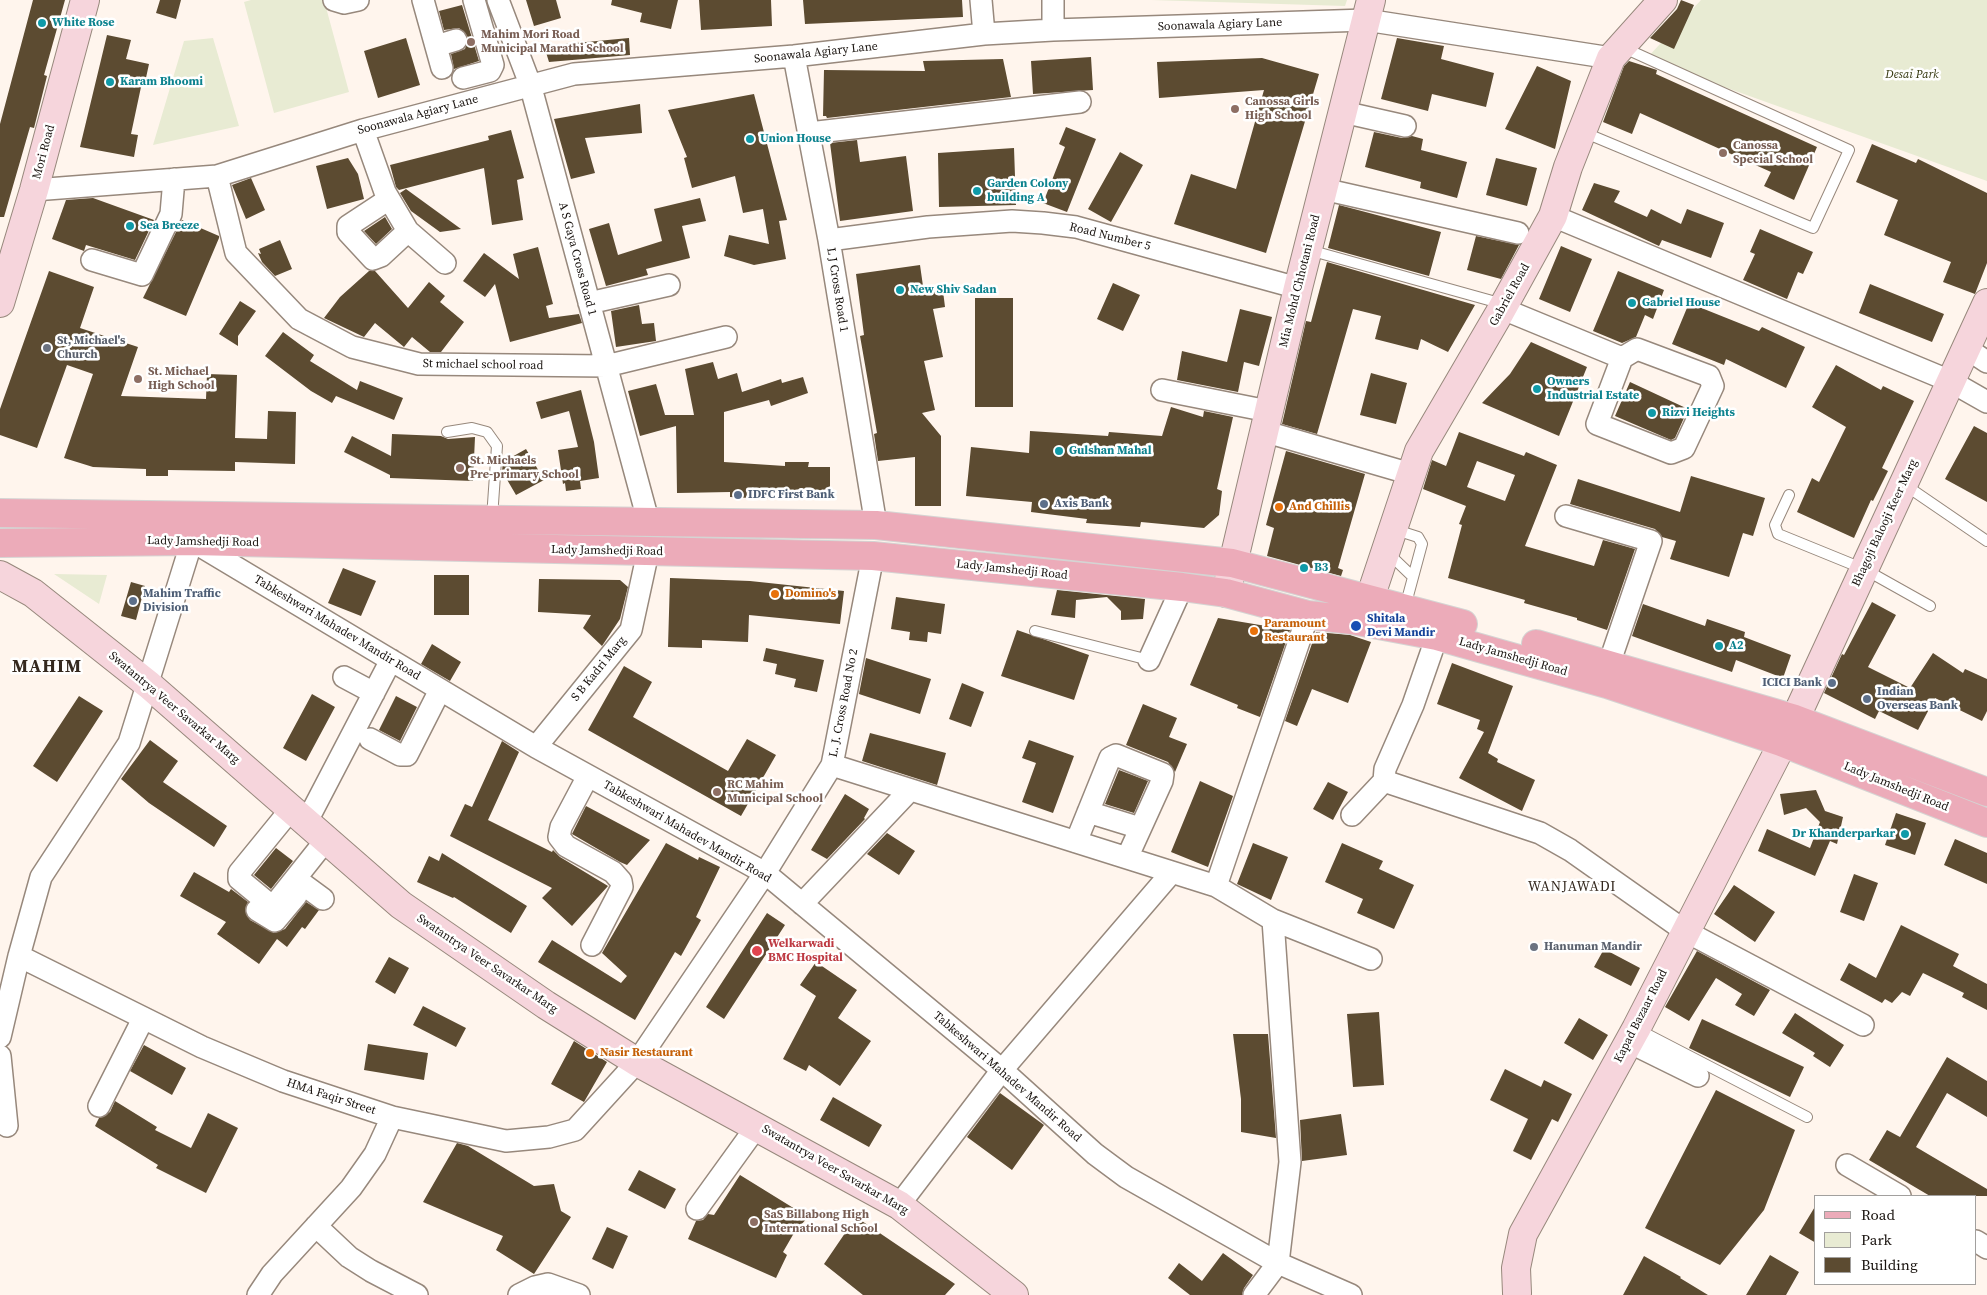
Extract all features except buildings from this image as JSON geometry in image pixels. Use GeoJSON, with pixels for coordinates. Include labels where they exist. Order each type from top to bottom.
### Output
{"type":"FeatureCollection","features":[{"type":"Feature","properties":{"kind":"main road","name":"Lady Jamshedji Road"},"geometry":{"type":"LineString","coordinates":[[0,513],[648,520],[876,525],[1232,563],[1370,598],[1609,664],[1788,731],[1987,823]]}},
{"type":"Feature","properties":{"kind":"main road","name":"Lady Jamshedji Road"},"geometry":{"type":"LineString","coordinates":[[0,543],[192,541],[873,556],[1182,586],[1226,593],[1308,615],[1352,620],[1437,636],[1607,684],[1788,731],[1987,792]]}},
{"type":"Feature","properties":{"kind":"street","name":"Mori Road"},"geometry":{"type":"LineString","coordinates":[[0,303],[34,190],[85,0]]}},
{"type":"Feature","properties":{"kind":"street"},"geometry":{"type":"LineString","coordinates":[[334,0],[344,3],[358,0]]}},
{"type":"Feature","properties":{"kind":"street"},"geometry":{"type":"LineString","coordinates":[[423,0],[446,43],[442,68]]}},
{"type":"Feature","properties":{"kind":"street"},"geometry":{"type":"LineString","coordinates":[[463,78],[490,71],[493,65],[474,0]]}},
{"type":"Feature","properties":{"kind":"street","name":"A S Gaya Cross Road 1"},"geometry":{"type":"LineString","coordinates":[[498,0],[530,84],[648,520]]}},
{"type":"Feature","properties":{"kind":"street"},"geometry":{"type":"LineString","coordinates":[[981,0],[984,34]]}},
{"type":"Feature","properties":{"kind":"street"},"geometry":{"type":"LineString","coordinates":[[1053,0],[1053,30]]}},
{"type":"Feature","properties":{"kind":"street","name":"Gabriel Road"},"geometry":{"type":"LineString","coordinates":[[1370,598],[1419,451],[1504,306],[1553,216],[1582,132],[1616,52],[1664,0]]}},
{"type":"Feature","properties":{"kind":"street","name":"Soonawala Agiary Lane"},"geometry":{"type":"LineString","coordinates":[[34,190],[216,176],[363,130],[530,84],[574,74],[794,56],[984,34],[1369,10],[1616,52]]}},
{"type":"Feature","properties":{"kind":"street","name":"Mia Mohd Chhotani Road"},"geometry":{"type":"LineString","coordinates":[[1226,593],[1298,288],[1369,10]]}},
{"type":"Feature","properties":{"kind":"street","name":"L J Cross Road 1"},"geometry":{"type":"LineString","coordinates":[[794,56],[829,240],[876,525]]}},
{"type":"Feature","properties":{"kind":"street"},"geometry":{"type":"LineString","coordinates":[[809,133],[1080,102]]}},
{"type":"Feature","properties":{"kind":"street"},"geometry":{"type":"LineString","coordinates":[[1343,112],[1405,126]]}},
{"type":"Feature","properties":{"kind":"street"},"geometry":{"type":"LineString","coordinates":[[363,130],[389,199],[408,230],[445,263]]}},
{"type":"Feature","properties":{"kind":"street","name":"St michael school road"},"geometry":{"type":"LineString","coordinates":[[216,176],[236,253],[299,319],[352,347],[419,364],[606,366],[726,337]]}},
{"type":"Feature","properties":{"kind":"street"},"geometry":{"type":"LineString","coordinates":[[92,260],[142,275],[171,214],[174,180]]}},
{"type":"Feature","properties":{"kind":"street"},"geometry":{"type":"LineString","coordinates":[[1323,188],[1518,233]]}},
{"type":"Feature","properties":{"kind":"street"},"geometry":{"type":"LineString","coordinates":[[389,199],[348,226],[348,232],[373,259],[381,256],[408,230]]}},
{"type":"Feature","properties":{"kind":"street"},"geometry":{"type":"LineString","coordinates":[[1553,216],[1950,382],[1987,402]]}},
{"type":"Feature","properties":{"kind":"street","name":"Road Number 5"},"geometry":{"type":"LineString","coordinates":[[829,240],[928,227],[1012,221],[1043,223],[1076,227],[1298,288]]}},
{"type":"Feature","properties":{"kind":"street"},"geometry":{"type":"LineString","coordinates":[[589,303],[668,285]]}},
{"type":"Feature","properties":{"kind":"street","name":"Bhagoji Balooji Keer Marg"},"geometry":{"type":"LineString","coordinates":[[1788,731],[1950,382],[1978,346],[1987,303]]}},
{"type":"Feature","properties":{"kind":"street"},"geometry":{"type":"LineString","coordinates":[[1504,306],[1622,358]]}},
{"type":"Feature","properties":{"kind":"street"},"geometry":{"type":"LineString","coordinates":[[1637,349],[1708,376],[1713,386],[1684,448],[1671,453],[1596,424],[1622,358],[1637,349]]}},
{"type":"Feature","properties":{"kind":"street"},"geometry":{"type":"LineString","coordinates":[[1162,390],[1266,421],[1411,474]]}},
{"type":"Feature","properties":{"kind":"street"},"geometry":{"type":"LineString","coordinates":[[1566,516],[1651,541],[1609,664]]}},
{"type":"Feature","properties":{"kind":"street"},"geometry":{"type":"LineString","coordinates":[[0,1037],[19,956],[41,877],[129,743],[149,685],[192,541]]}},
{"type":"Feature","properties":{"kind":"street","name":"Tabkeshwari Mahadev Mandir Road"},"geometry":{"type":"LineString","coordinates":[[192,541],[536,747],[765,873],[1002,1070],[1095,1154],[1126,1177],[1278,1263],[1351,1295]]}},
{"type":"Feature","properties":{"kind":"street","name":"S B Kadri Marg"},"geometry":{"type":"LineString","coordinates":[[536,747],[631,630],[648,552]]}},
{"type":"Feature","properties":{"kind":"street","name":"L. J. Cross Road No 2"},"geometry":{"type":"LineString","coordinates":[[637,1062],[765,873],[832,765],[873,556]]}},
{"type":"Feature","properties":{"kind":"street","name":"Swatantrya Veer Savarkar Marg"},"geometry":{"type":"LineString","coordinates":[[0,576],[33,592],[149,685],[401,905],[546,1005],[637,1062],[758,1126],[899,1205],[1008,1293]]}},
{"type":"Feature","properties":{"kind":"street"},"geometry":{"type":"LineString","coordinates":[[1149,660],[1182,586]]}},
{"type":"Feature","properties":{"kind":"street"},"geometry":{"type":"LineString","coordinates":[[1216,886],[1308,615]]}},
{"type":"Feature","properties":{"kind":"street"},"geometry":{"type":"LineString","coordinates":[[1352,815],[1384,781],[1385,769],[1412,705],[1437,636]]}},
{"type":"Feature","properties":{"kind":"street"},"geometry":{"type":"LineString","coordinates":[[257,910],[273,921],[277,921],[304,885],[315,830],[374,693],[391,660]]}},
{"type":"Feature","properties":{"kind":"street"},"geometry":{"type":"LineString","coordinates":[[344,677],[374,693]]}},
{"type":"Feature","properties":{"kind":"street"},"geometry":{"type":"LineString","coordinates":[[370,739],[400,755],[407,755],[440,690]]}},
{"type":"Feature","properties":{"kind":"street","name":"Kapad Bazaar Road"},"geometry":{"type":"LineString","coordinates":[[1521,1294],[1517,1260],[1523,1234],[1633,1035],[1788,731]]}},
{"type":"Feature","properties":{"kind":"street"},"geometry":{"type":"LineString","coordinates":[[1076,842],[1110,758],[1116,755],[1163,774],[1162,781],[1127,858]]}},
{"type":"Feature","properties":{"kind":"street"},"geometry":{"type":"LineString","coordinates":[[832,765],[1216,886],[1274,920],[1371,958]]}},
{"type":"Feature","properties":{"kind":"street"},"geometry":{"type":"LineString","coordinates":[[588,776],[562,827],[559,837],[566,846],[613,872],[621,881],[622,887],[592,945]]}},
{"type":"Feature","properties":{"kind":"street"},"geometry":{"type":"LineString","coordinates":[[1384,781],[1540,833],[1570,850],[1685,931],[1863,1025]]}},
{"type":"Feature","properties":{"kind":"street"},"geometry":{"type":"LineString","coordinates":[[802,904],[910,790]]}},
{"type":"Feature","properties":{"kind":"street"},"geometry":{"type":"LineString","coordinates":[[1088,812],[1140,828]]}},
{"type":"Feature","properties":{"kind":"street"},"geometry":{"type":"LineString","coordinates":[[899,1205],[1002,1070],[1172,872]]}},
{"type":"Feature","properties":{"kind":"street"},"geometry":{"type":"LineString","coordinates":[[304,885],[323,899]]}},
{"type":"Feature","properties":{"kind":"street"},"geometry":{"type":"LineString","coordinates":[[1254,1295],[1278,1263],[1290,1162],[1274,920]]}},
{"type":"Feature","properties":{"kind":"street","name":"HMA Faqir Street"},"geometry":{"type":"LineString","coordinates":[[19,956],[202,1047],[283,1081],[392,1117],[506,1141],[549,1138],[576,1130],[637,1062]]}},
{"type":"Feature","properties":{"kind":"street"},"geometry":{"type":"LineString","coordinates":[[99,1106],[143,1019]]}},
{"type":"Feature","properties":{"kind":"street"},"geometry":{"type":"LineString","coordinates":[[1633,1035],[1698,1076]]}},
{"type":"Feature","properties":{"kind":"street"},"geometry":{"type":"LineString","coordinates":[[0,1056],[7,1126]]}},
{"type":"Feature","properties":{"kind":"street"},"geometry":{"type":"LineString","coordinates":[[258,1295],[272,1274],[351,1188],[375,1154],[392,1117]]}},
{"type":"Feature","properties":{"kind":"street"},"geometry":{"type":"LineString","coordinates":[[697,1209],[758,1126]]}},
{"type":"Feature","properties":{"kind":"street"},"geometry":{"type":"LineString","coordinates":[[1847,1165],[1898,1195]]}},
{"type":"Feature","properties":{"kind":"street"},"geometry":{"type":"LineString","coordinates":[[316,1226],[349,1257],[417,1295]]}},
{"type":"Feature","properties":{"kind":"street"},"geometry":{"type":"LineString","coordinates":[[519,1295],[535,1287],[548,1284],[579,1295]]}},
{"type":"Feature","properties":{"kind":"lane"},"geometry":{"type":"LineString","coordinates":[[1582,132],[1814,228],[1849,150],[1616,52]]}},
{"type":"Feature","properties":{"kind":"lane"},"geometry":{"type":"LineString","coordinates":[[1308,250],[1504,306]]}},
{"type":"Feature","properties":{"kind":"lane"},"geometry":{"type":"LineString","coordinates":[[447,432],[472,428],[487,432],[497,446],[492,518]]}},
{"type":"Feature","properties":{"kind":"lane"},"geometry":{"type":"LineString","coordinates":[[1904,484],[1987,541]]}},
{"type":"Feature","properties":{"kind":"lane"},"geometry":{"type":"LineString","coordinates":[[1789,495],[1775,525],[1778,534],[1864,569],[1930,606]]}},
{"type":"Feature","properties":{"kind":"lane"},"geometry":{"type":"LineString","coordinates":[[1389,540],[1421,539],[1422,544],[1405,608]]}},
{"type":"Feature","properties":{"kind":"lane"},"geometry":{"type":"LineString","coordinates":[[1389,540],[1413,577]]}},
{"type":"Feature","properties":{"kind":"lane"},"geometry":{"type":"LineString","coordinates":[[1035,631],[1149,660]]}},
{"type":"Feature","properties":{"kind":"lane"},"geometry":{"type":"LineString","coordinates":[[1633,1035],[1807,1117]]}},
{"type":"Feature","properties":{"kind":"green space"},"geometry":{"type":"Polygon","coordinates":[[[251,0],[324,0],[349,92],[274,113],[244,2],[251,0]]]}},
{"type":"Feature","properties":{"kind":"green space"},"geometry":{"type":"Polygon","coordinates":[[[1151,0],[1347,0],[1345,6],[1151,0]]]}},
{"type":"Feature","properties":{"kind":"green space","name":"Desai Park"},"geometry":{"type":"Polygon","coordinates":[[[1701,0],[1987,0],[1987,181],[1646,59],[1701,0]]]}},
{"type":"Feature","properties":{"kind":"green space"},"geometry":{"type":"Polygon","coordinates":[[[213,38],[239,126],[153,145],[184,41],[213,38]]]}},
{"type":"Feature","properties":{"kind":"green space"},"geometry":{"type":"Polygon","coordinates":[[[54,574],[107,575],[99,604],[54,574]]]}},
{"type":"Feature","properties":{"kind":"place","name":"White Rose"},"geometry":{"type":"Point","coordinates":[42,23]}},
{"type":"Feature","properties":{"kind":"place","name":"Mahim Mori Road Municipal Marathi School"},"geometry":{"type":"Point","coordinates":[471,42]}},
{"type":"Feature","properties":{"kind":"place","name":"Karam Bhoomi"},"geometry":{"type":"Point","coordinates":[110,82]}},
{"type":"Feature","properties":{"kind":"place","name":"Canossa Girls High School"},"geometry":{"type":"Point","coordinates":[1235,109]}},
{"type":"Feature","properties":{"kind":"place","name":"Union House"},"geometry":{"type":"Point","coordinates":[750,139]}},
{"type":"Feature","properties":{"kind":"place","name":"Canossa Special School"},"geometry":{"type":"Point","coordinates":[1723,153]}},
{"type":"Feature","properties":{"kind":"place","name":"Garden Colony building A"},"geometry":{"type":"Point","coordinates":[977,191]}},
{"type":"Feature","properties":{"kind":"place","name":"Sea Breeze"},"geometry":{"type":"Point","coordinates":[130,226]}},
{"type":"Feature","properties":{"kind":"place","name":"New Shiv Sadan"},"geometry":{"type":"Point","coordinates":[900,290]}},
{"type":"Feature","properties":{"kind":"place","name":"Gabriel House"},"geometry":{"type":"Point","coordinates":[1632,303]}},
{"type":"Feature","properties":{"kind":"place","name":"St, Michael's Church"},"geometry":{"type":"Point","coordinates":[47,348]}},
{"type":"Feature","properties":{"kind":"place","name":"St. Michael High School"},"geometry":{"type":"Point","coordinates":[138,379]}},
{"type":"Feature","properties":{"kind":"place","name":"Owners Industrial Estate"},"geometry":{"type":"Point","coordinates":[1537,389]}},
{"type":"Feature","properties":{"kind":"place","name":"Rizvi Heights"},"geometry":{"type":"Point","coordinates":[1652,413]}},
{"type":"Feature","properties":{"kind":"place","name":"Gulshan Mahal"},"geometry":{"type":"Point","coordinates":[1059,451]}},
{"type":"Feature","properties":{"kind":"place","name":"St. Michaels Pre-primary School"},"geometry":{"type":"Point","coordinates":[460,468]}},
{"type":"Feature","properties":{"kind":"place","name":"IDFC First Bank"},"geometry":{"type":"Point","coordinates":[738,495]}},
{"type":"Feature","properties":{"kind":"place","name":"Axis Bank"},"geometry":{"type":"Point","coordinates":[1044,504]}},
{"type":"Feature","properties":{"kind":"place","name":"And Chillis"},"geometry":{"type":"Point","coordinates":[1279,507]}},
{"type":"Feature","properties":{"kind":"place","name":"B3"},"geometry":{"type":"Point","coordinates":[1304,568]}},
{"type":"Feature","properties":{"kind":"place","name":"Domino's"},"geometry":{"type":"Point","coordinates":[775,594]}},
{"type":"Feature","properties":{"kind":"place","name":"Mahim Traffic Division"},"geometry":{"type":"Point","coordinates":[133,601]}},
{"type":"Feature","properties":{"kind":"place","name":"Shitala Devi Mandir"},"geometry":{"type":"Point","coordinates":[1356,626]}},
{"type":"Feature","properties":{"kind":"place","name":"Paramount Restaurant"},"geometry":{"type":"Point","coordinates":[1254,631]}},
{"type":"Feature","properties":{"kind":"place","name":"A2"},"geometry":{"type":"Point","coordinates":[1719,646]}},
{"type":"Feature","properties":{"kind":"place","name":"ICICI Bank"},"geometry":{"type":"Point","coordinates":[1832,683]}},
{"type":"Feature","properties":{"kind":"place","name":"Indian Overseas Bank"},"geometry":{"type":"Point","coordinates":[1867,699]}},
{"type":"Feature","properties":{"kind":"place","name":"RC Mahim Municipal School"},"geometry":{"type":"Point","coordinates":[717,792]}},
{"type":"Feature","properties":{"kind":"place","name":"Dr Khanderparkar"},"geometry":{"type":"Point","coordinates":[1905,834]}},
{"type":"Feature","properties":{"kind":"place","name":"Hanuman Mandir"},"geometry":{"type":"Point","coordinates":[1534,947]}},
{"type":"Feature","properties":{"kind":"place","name":"Welkarwadi BMC Hospital"},"geometry":{"type":"Point","coordinates":[757,951]}},
{"type":"Feature","properties":{"kind":"place","name":"Nasir Restaurant"},"geometry":{"type":"Point","coordinates":[590,1053]}},
{"type":"Feature","properties":{"kind":"place","name":"SaS Billabong High International School"},"geometry":{"type":"Point","coordinates":[754,1222]}},
{"type":"Feature","properties":{"kind":"district","name":"MAHIM"},"geometry":{"type":"Point","coordinates":[47,667]}},
{"type":"Feature","properties":{"kind":"district","name":"WANJAWADI"},"geometry":{"type":"Point","coordinates":[1572,887]}}]}
